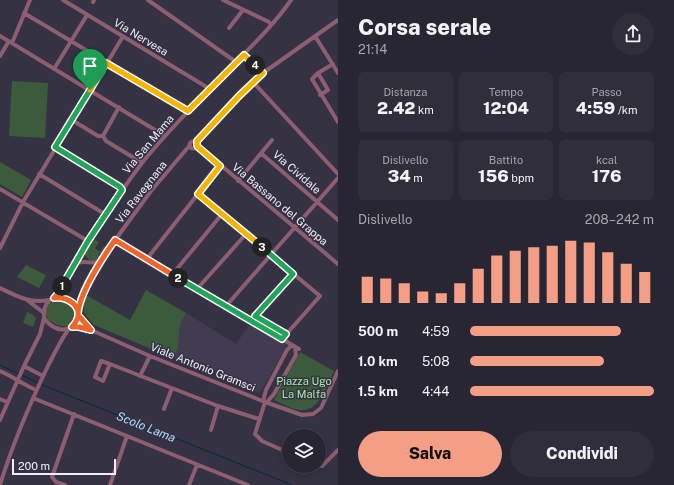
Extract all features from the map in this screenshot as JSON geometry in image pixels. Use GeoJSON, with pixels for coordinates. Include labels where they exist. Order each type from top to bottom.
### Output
{"type":"FeatureCollection","features":[{"type":"Feature","properties":{"kind":"street"},"geometry":{"type":"LineString","coordinates":[[0,56],[11,42],[30,0]]}},
{"type":"Feature","properties":{"kind":"street","name":"Via Nervesa"},"geometry":{"type":"LineString","coordinates":[[63,0],[210,90]]}},
{"type":"Feature","properties":{"kind":"street"},"geometry":{"type":"LineString","coordinates":[[148,0],[236,62]]}},
{"type":"Feature","properties":{"kind":"street"},"geometry":{"type":"LineString","coordinates":[[223,0],[269,22],[271,25]]}},
{"type":"Feature","properties":{"kind":"street","name":"Via San Mama"},"geometry":{"type":"LineString","coordinates":[[52,299],[59,292],[106,213],[143,162],[188,111],[244,55],[291,0]]}},
{"type":"Feature","properties":{"kind":"street"},"geometry":{"type":"LineString","coordinates":[[229,28],[243,10]]}},
{"type":"Feature","properties":{"kind":"street"},"geometry":{"type":"LineString","coordinates":[[24,13],[188,111]]}},
{"type":"Feature","properties":{"kind":"street"},"geometry":{"type":"LineString","coordinates":[[54,69],[87,15]]}},
{"type":"Feature","properties":{"kind":"street","name":"Via Ravegnana"},"geometry":{"type":"LineString","coordinates":[[78,310],[82,296],[101,261],[115,240],[151,191],[186,150],[194,146],[198,139],[263,73],[338,20]]}},
{"type":"Feature","properties":{"kind":"street"},"geometry":{"type":"LineString","coordinates":[[0,36],[166,136]]}},
{"type":"Feature","properties":{"kind":"street"},"geometry":{"type":"LineString","coordinates":[[0,248],[39,174],[122,36]]}},
{"type":"Feature","properties":{"kind":"street"},"geometry":{"type":"LineString","coordinates":[[315,36],[338,72]]}},
{"type":"Feature","properties":{"kind":"street"},"geometry":{"type":"LineString","coordinates":[[244,55],[263,73]]}},
{"type":"Feature","properties":{"kind":"street"},"geometry":{"type":"LineString","coordinates":[[332,64],[312,79],[338,122]]}},
{"type":"Feature","properties":{"kind":"street"},"geometry":{"type":"LineString","coordinates":[[318,73],[328,90],[320,94]]}},
{"type":"Feature","properties":{"kind":"street"},"geometry":{"type":"LineString","coordinates":[[253,82],[338,174]]}},
{"type":"Feature","properties":{"kind":"street"},"geometry":{"type":"LineString","coordinates":[[103,136],[119,108]]}},
{"type":"Feature","properties":{"kind":"street"},"geometry":{"type":"LineString","coordinates":[[72,120],[98,136],[103,136]]}},
{"type":"Feature","properties":{"kind":"street"},"geometry":{"type":"LineString","coordinates":[[103,136],[106,142],[143,162]]}},
{"type":"Feature","properties":{"kind":"street"},"geometry":{"type":"LineString","coordinates":[[238,181],[262,154],[272,140]]}},
{"type":"Feature","properties":{"kind":"street","name":"Via Bassano del Grappa"},"geometry":{"type":"LineString","coordinates":[[194,146],[210,157],[338,264]]}},
{"type":"Feature","properties":{"kind":"street"},"geometry":{"type":"LineString","coordinates":[[55,147],[120,187],[122,190]]}},
{"type":"Feature","properties":{"kind":"street","name":"Via Cividale"},"geometry":{"type":"LineString","coordinates":[[262,154],[338,220]]}},
{"type":"Feature","properties":{"kind":"street"},"geometry":{"type":"LineString","coordinates":[[146,260],[220,166]]}},
{"type":"Feature","properties":{"kind":"street"},"geometry":{"type":"LineString","coordinates":[[39,174],[103,213],[106,213]]}},
{"type":"Feature","properties":{"kind":"street"},"geometry":{"type":"LineString","coordinates":[[226,306],[338,178]]}},
{"type":"Feature","properties":{"kind":"street"},"geometry":{"type":"LineString","coordinates":[[0,189],[88,241]]}},
{"type":"Feature","properties":{"kind":"street"},"geometry":{"type":"LineString","coordinates":[[198,194],[320,296],[282,339]]}},
{"type":"Feature","properties":{"kind":"street"},"geometry":{"type":"LineString","coordinates":[[172,275],[222,214]]}},
{"type":"Feature","properties":{"kind":"street"},"geometry":{"type":"LineString","coordinates":[[197,289],[246,234]]}},
{"type":"Feature","properties":{"kind":"street"},"geometry":{"type":"LineString","coordinates":[[115,240],[146,260],[291,344],[297,350]]}},
{"type":"Feature","properties":{"kind":"street"},"geometry":{"type":"LineString","coordinates":[[75,264],[82,261],[96,263],[101,261]]}},
{"type":"Feature","properties":{"kind":"street"},"geometry":{"type":"LineString","coordinates":[[250,320],[293,274]]}},
{"type":"Feature","properties":{"kind":"street"},"geometry":{"type":"LineString","coordinates":[[0,288],[27,300],[36,302],[59,297],[75,304],[78,310],[77,320],[60,342],[35,389],[33,398],[15,440],[0,485]]}},
{"type":"Feature","properties":{"kind":"street"},"geometry":{"type":"LineString","coordinates":[[0,420],[16,380],[40,334],[46,304],[52,299]]}},
{"type":"Feature","properties":{"kind":"street"},"geometry":{"type":"LineString","coordinates":[[27,300],[44,316],[46,322],[54,328],[59,330],[70,328]]}},
{"type":"Feature","properties":{"kind":"street","name":"Viale Antonio Gramsci"},"geometry":{"type":"LineString","coordinates":[[78,315],[91,330]]}},
{"type":"Feature","properties":{"kind":"street"},"geometry":{"type":"LineString","coordinates":[[255,316],[286,334]]}},
{"type":"Feature","properties":{"kind":"street","name":"Viale Antonio Gramsci"},"geometry":{"type":"LineString","coordinates":[[70,328],[79,327],[91,330],[150,356],[297,414],[308,415],[317,412],[324,404],[338,371]]}},
{"type":"Feature","properties":{"kind":"street"},"geometry":{"type":"LineString","coordinates":[[282,450],[262,441],[255,434],[265,402],[265,393],[291,344]]}},
{"type":"Feature","properties":{"kind":"street"},"geometry":{"type":"LineString","coordinates":[[288,349],[297,350]]}},
{"type":"Feature","properties":{"kind":"street"},"geometry":{"type":"LineString","coordinates":[[265,402],[274,394],[296,355],[297,350]]}},
{"type":"Feature","properties":{"kind":"street"},"geometry":{"type":"LineString","coordinates":[[140,376],[150,356]]}},
{"type":"Feature","properties":{"kind":"street"},"geometry":{"type":"LineString","coordinates":[[110,364],[103,381],[95,377],[101,361],[110,364],[218,406],[259,419]]}},
{"type":"Feature","properties":{"kind":"street"},"geometry":{"type":"LineString","coordinates":[[24,366],[43,376]]}},
{"type":"Feature","properties":{"kind":"street"},"geometry":{"type":"LineString","coordinates":[[0,371],[35,389]]}},
{"type":"Feature","properties":{"kind":"street"},"geometry":{"type":"LineString","coordinates":[[164,409],[172,388]]}},
{"type":"Feature","properties":{"kind":"street"},"geometry":{"type":"LineString","coordinates":[[265,393],[268,396],[272,396]]}},
{"type":"Feature","properties":{"kind":"street"},"geometry":{"type":"LineString","coordinates":[[33,398],[248,485]]}},
{"type":"Feature","properties":{"kind":"street"},"geometry":{"type":"LineString","coordinates":[[0,399],[6,404]]}},
{"type":"Feature","properties":{"kind":"street"},"geometry":{"type":"LineString","coordinates":[[0,405],[6,404]]}},
{"type":"Feature","properties":{"kind":"street"},"geometry":{"type":"LineString","coordinates":[[211,430],[218,406]]}},
{"type":"Feature","properties":{"kind":"street"},"geometry":{"type":"LineString","coordinates":[[65,485],[56,482],[52,477],[74,414]]}},
{"type":"Feature","properties":{"kind":"street"},"geometry":{"type":"LineString","coordinates":[[110,485],[127,436]]}},
{"type":"Feature","properties":{"kind":"street"},"geometry":{"type":"LineString","coordinates":[[326,462],[338,450]]}},
{"type":"Feature","properties":{"kind":"street"},"geometry":{"type":"LineString","coordinates":[[189,485],[197,465]]}},
{"type":"Feature","properties":{"kind":"shaded area"},"geometry":{"type":"Polygon","coordinates":[[[186,313],[236,344],[250,324],[287,345],[260,393],[222,377],[210,365],[200,363],[191,365],[173,358],[178,348],[180,324],[186,313]]]}},
{"type":"Feature","properties":{"kind":"green space"},"geometry":{"type":"Polygon","coordinates":[[[12,81],[48,83],[45,138],[9,136],[12,81]]]}},
{"type":"Feature","properties":{"kind":"green space"},"geometry":{"type":"Polygon","coordinates":[[[0,162],[31,180],[22,197],[0,184],[0,162]]]}},
{"type":"Feature","properties":{"kind":"green space"},"geometry":{"type":"Polygon","coordinates":[[[94,239],[99,242],[95,248],[100,252],[104,246],[106,247],[102,254],[99,253],[98,255],[100,256],[97,261],[89,260],[84,254],[94,239]]]}},
{"type":"Feature","properties":{"kind":"green space"},"geometry":{"type":"Polygon","coordinates":[[[26,265],[46,275],[39,288],[17,277],[26,265]]]}},
{"type":"Feature","properties":{"kind":"green space"},"geometry":{"type":"Polygon","coordinates":[[[146,290],[186,313],[180,324],[178,348],[173,358],[94,325],[84,313],[83,301],[86,295],[130,320],[146,290]]]}},
{"type":"Feature","properties":{"kind":"green space"},"geometry":{"type":"Polygon","coordinates":[[[54,300],[60,300],[70,304],[76,311],[75,321],[71,326],[57,325],[45,314],[45,309],[48,304],[54,300]]]}},
{"type":"Feature","properties":{"kind":"green space"},"geometry":{"type":"Polygon","coordinates":[[[27,312],[36,318],[33,327],[23,323],[27,312]]]}},
{"type":"Feature","properties":{"kind":"green space","name":"Piazza Ugo La Malfa"},"geometry":{"type":"Polygon","coordinates":[[[300,352],[334,371],[319,401],[309,409],[303,410],[292,408],[274,400],[300,352]]]}},
{"type":"Feature","properties":{"kind":"waterway","name":"Scolo Lama"},"geometry":{"type":"LineString","coordinates":[[0,365],[19,374]]}},
{"type":"Feature","properties":{"kind":"waterway","name":"Scolo Lama"},"geometry":{"type":"LineString","coordinates":[[22,375],[38,383]]}},
{"type":"Feature","properties":{"kind":"waterway","name":"Scolo Lama"},"geometry":{"type":"LineString","coordinates":[[40,384],[292,485]]}},
{"type":"Feature","properties":{"kind":"route"},"geometry":{"type":"LineString","coordinates":[[90,90],[55,147],[122,188],[122,190],[88,241],[59,292],[54,298],[59,297],[75,304],[78,310],[78,315],[77,320],[72,327],[91,330],[78,315],[80,302],[101,261],[115,240],[146,260],[282,339],[286,334],[255,316],[293,274],[198,194],[220,166],[198,147],[197,141],[239,96],[263,73],[244,55],[188,111],[106,63],[90,90]]}}]}
